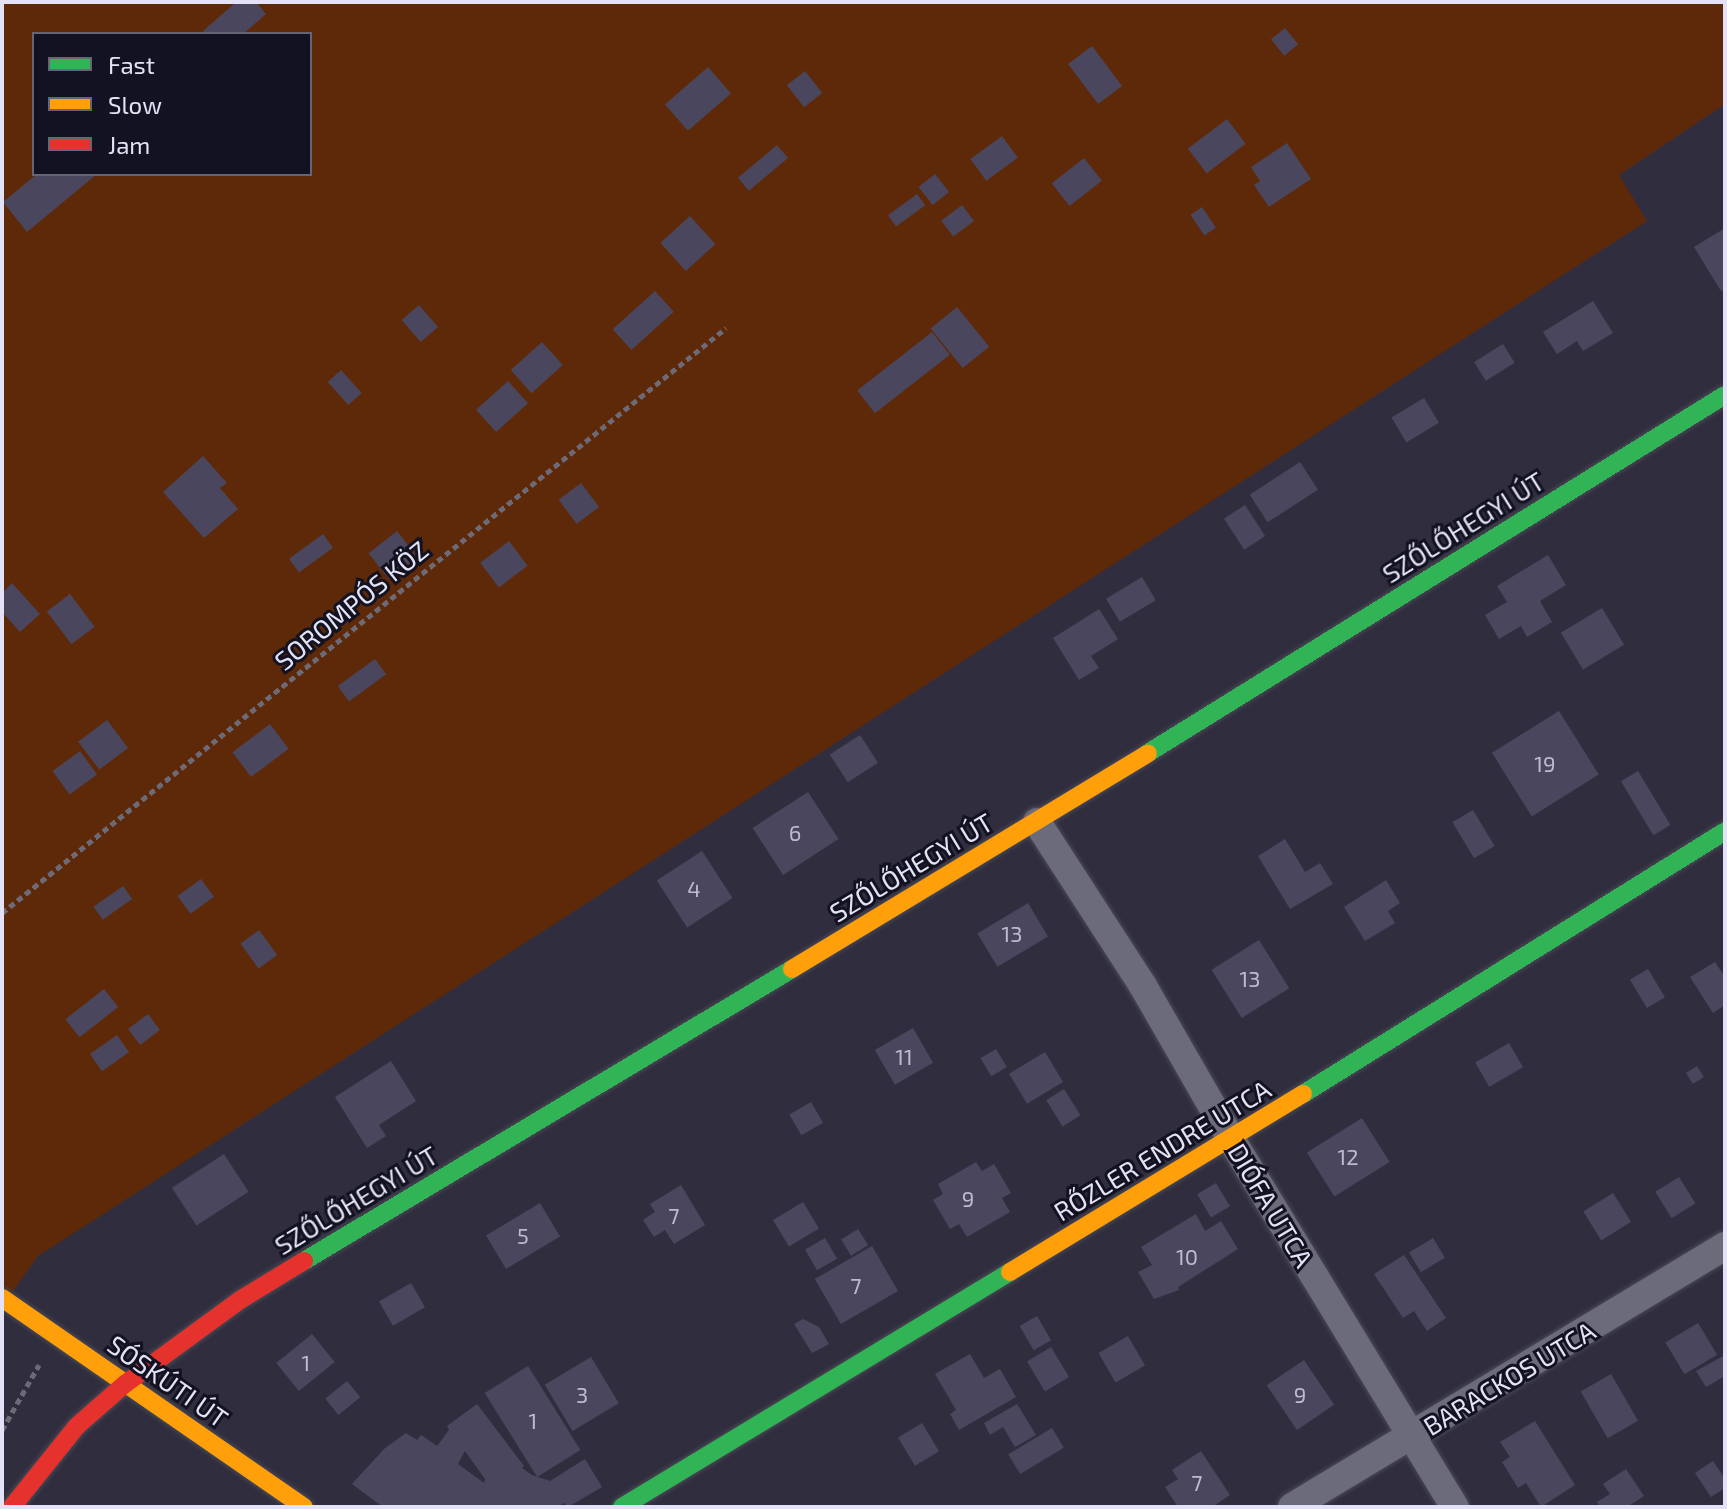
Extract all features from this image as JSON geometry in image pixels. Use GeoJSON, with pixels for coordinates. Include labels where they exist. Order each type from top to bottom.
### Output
{"type":"FeatureCollection","features":[{"type":"Feature","properties":{"kind":"street","name":"SZŐLŐHEGYI ÚT"},"geometry":{"type":"LineString","coordinates":[[12,1507],[77,1426],[125,1384],[240,1300],[1037,822],[1725,395]]}},
{"type":"Feature","properties":{"kind":"street","name":"DIÓFA UTCA"},"geometry":{"type":"LineString","coordinates":[[1037,822],[1143,986],[1231,1139],[1455,1507]]}},
{"type":"Feature","properties":{"kind":"street","name":"RŐZLER ENDRE UTCA"},"geometry":{"type":"LineString","coordinates":[[622,1507],[1231,1139],[1725,831]]}},
{"type":"Feature","properties":{"kind":"street","name":"BARACKOS UTCA"},"geometry":{"type":"LineString","coordinates":[[1292,1507],[1413,1437],[1725,1246]]}},
{"type":"Feature","properties":{"kind":"street","name":"SÓSKÚTI ÚT"},"geometry":{"type":"LineString","coordinates":[[2,1298],[304,1507]]}},
{"type":"Feature","properties":{"kind":"path","name":"SOROMPÓS KÖZ"},"geometry":{"type":"LineString","coordinates":[[2,913],[726,328]]}},
{"type":"Feature","properties":{"kind":"shaded area"},"geometry":{"type":"Polygon","coordinates":[[[2,2],[1725,2],[1725,104],[1619,175],[1647,221],[38,1256],[2,1306],[2,2]]]}},
{"type":"Feature","properties":{"kind":"building"},"geometry":{"type":"Polygon","coordinates":[[[236,2],[256,2],[266,14],[245,32],[203,31],[236,2]]]}},
{"type":"Feature","properties":{"kind":"building"},"geometry":{"type":"Polygon","coordinates":[[[1285,28],[1298,44],[1284,56],[1271,39],[1285,28]]]}},
{"type":"Feature","properties":{"kind":"building"},"geometry":{"type":"Polygon","coordinates":[[[1092,46],[1122,86],[1098,104],[1068,64],[1092,46]]]}},
{"type":"Feature","properties":{"kind":"building"},"geometry":{"type":"Polygon","coordinates":[[[708,67],[731,93],[688,131],[665,104],[708,67]]]}},
{"type":"Feature","properties":{"kind":"building"},"geometry":{"type":"Polygon","coordinates":[[[805,71],[822,93],[804,107],[787,85],[805,71]]]}},
{"type":"Feature","properties":{"kind":"building"},"geometry":{"type":"Polygon","coordinates":[[[1227,119],[1246,144],[1207,173],[1188,148],[1227,119]]]}},
{"type":"Feature","properties":{"kind":"building"},"geometry":{"type":"Polygon","coordinates":[[[1002,136],[1018,158],[986,181],[970,159],[1002,136]]]}},
{"type":"Feature","properties":{"kind":"building"},"geometry":{"type":"Polygon","coordinates":[[[1287,143],[1311,179],[1269,207],[1254,185],[1260,181],[1251,167],[1287,143]]]}},
{"type":"Feature","properties":{"kind":"building"},"geometry":{"type":"Polygon","coordinates":[[[777,145],[788,158],[749,191],[738,178],[777,145]]]}},
{"type":"Feature","properties":{"kind":"building"},"geometry":{"type":"Polygon","coordinates":[[[1084,158],[1102,181],[1070,206],[1052,183],[1084,158]]]}},
{"type":"Feature","properties":{"kind":"building"},"geometry":{"type":"Polygon","coordinates":[[[935,174],[949,192],[933,205],[918,187],[935,174]]]}},
{"type":"Feature","properties":{"kind":"building"},"geometry":{"type":"Polygon","coordinates":[[[35,176],[95,176],[27,232],[3,202],[35,176]]]}},
{"type":"Feature","properties":{"kind":"building"},"geometry":{"type":"Polygon","coordinates":[[[917,194],[925,205],[896,226],[888,215],[917,194]]]}},
{"type":"Feature","properties":{"kind":"building"},"geometry":{"type":"Polygon","coordinates":[[[962,205],[974,221],[953,237],[941,221],[962,205]]]}},
{"type":"Feature","properties":{"kind":"building"},"geometry":{"type":"Polygon","coordinates":[[[1202,207],[1216,228],[1204,236],[1190,215],[1202,207]]]}},
{"type":"Feature","properties":{"kind":"building"},"geometry":{"type":"Polygon","coordinates":[[[690,216],[715,244],[686,271],[660,243],[690,216]]]}},
{"type":"Feature","properties":{"kind":"building"},"geometry":{"type":"Polygon","coordinates":[[[1725,228],[1725,289],[1721,291],[1694,247],[1725,228]]]}},
{"type":"Feature","properties":{"kind":"building"},"geometry":{"type":"Polygon","coordinates":[[[655,291],[674,312],[631,350],[613,329],[655,291]]]}},
{"type":"Feature","properties":{"kind":"building"},"geometry":{"type":"Polygon","coordinates":[[[1593,301],[1613,333],[1583,351],[1577,341],[1557,354],[1543,332],[1593,301]]]}},
{"type":"Feature","properties":{"kind":"building"},"geometry":{"type":"Polygon","coordinates":[[[419,305],[438,327],[421,342],[402,320],[419,305]]]}},
{"type":"Feature","properties":{"kind":"building"},"geometry":{"type":"Polygon","coordinates":[[[957,307],[989,347],[963,368],[931,328],[957,307]]]}},
{"type":"Feature","properties":{"kind":"building"},"geometry":{"type":"Polygon","coordinates":[[[932,332],[950,355],[875,413],[857,390],[932,332]]]}},
{"type":"Feature","properties":{"kind":"building"},"geometry":{"type":"Polygon","coordinates":[[[542,342],[563,365],[532,393],[511,370],[542,342]]]}},
{"type":"Feature","properties":{"kind":"building"},"geometry":{"type":"Polygon","coordinates":[[[1503,344],[1515,363],[1486,381],[1474,362],[1503,344]]]}},
{"type":"Feature","properties":{"kind":"building"},"geometry":{"type":"Polygon","coordinates":[[[341,370],[362,393],[348,405],[328,382],[341,370]]]}},
{"type":"Feature","properties":{"kind":"building"},"geometry":{"type":"Polygon","coordinates":[[[508,381],[528,403],[496,432],[476,410],[508,381]]]}},
{"type":"Feature","properties":{"kind":"building"},"geometry":{"type":"Polygon","coordinates":[[[1424,398],[1439,423],[1406,442],[1391,418],[1424,398]]]}},
{"type":"Feature","properties":{"kind":"building"},"geometry":{"type":"Polygon","coordinates":[[[203,456],[227,483],[220,488],[238,509],[204,538],[163,492],[203,456]]]}},
{"type":"Feature","properties":{"kind":"building"},"geometry":{"type":"Polygon","coordinates":[[[1300,462],[1318,490],[1268,522],[1250,495],[1300,462]]]}},
{"type":"Feature","properties":{"kind":"building"},"geometry":{"type":"Polygon","coordinates":[[[581,483],[599,507],[577,524],[559,500],[581,483]]]}},
{"type":"Feature","properties":{"kind":"building"},"geometry":{"type":"Polygon","coordinates":[[[1245,505],[1265,536],[1244,550],[1224,519],[1245,505]]]}},
{"type":"Feature","properties":{"kind":"building"},"geometry":{"type":"Polygon","coordinates":[[[397,531],[417,557],[389,579],[369,553],[397,531]]]}},
{"type":"Feature","properties":{"kind":"building"},"geometry":{"type":"Polygon","coordinates":[[[323,534],[333,548],[299,572],[289,559],[323,534]]]}},
{"type":"Feature","properties":{"kind":"building"},"geometry":{"type":"Polygon","coordinates":[[[509,541],[528,566],[499,587],[480,563],[509,541]]]}},
{"type":"Feature","properties":{"kind":"building"},"geometry":{"type":"Polygon","coordinates":[[[1548,555],[1566,585],[1540,601],[1552,622],[1527,637],[1521,626],[1499,639],[1485,615],[1507,602],[1497,586],[1548,555]]]}},
{"type":"Feature","properties":{"kind":"building"},"geometry":{"type":"Polygon","coordinates":[[[1142,577],[1156,600],[1120,622],[1106,599],[1142,577]]]}},
{"type":"Feature","properties":{"kind":"building"},"geometry":{"type":"Polygon","coordinates":[[[12,583],[40,614],[20,632],[2,612],[2,593],[12,583]]]}},
{"type":"Feature","properties":{"kind":"building"},"geometry":{"type":"Polygon","coordinates":[[[70,594],[95,627],[72,644],[47,611],[70,594]]]}},
{"type":"Feature","properties":{"kind":"building"},"geometry":{"type":"Polygon","coordinates":[[[1602,608],[1624,645],[1583,670],[1561,633],[1602,608]]]}},
{"type":"Feature","properties":{"kind":"building"},"geometry":{"type":"Polygon","coordinates":[[[1099,609],[1118,639],[1091,656],[1099,668],[1079,680],[1053,638],[1099,609]]]}},
{"type":"Feature","properties":{"kind":"building"},"geometry":{"type":"Polygon","coordinates":[[[375,659],[386,674],[349,701],[338,686],[375,659]]]}},
{"type":"Feature","properties":{"kind":"building"},"geometry":{"type":"Polygon","coordinates":[[[1559,711],[1599,775],[1532,816],[1492,753],[1559,711]]]}},
{"type":"Feature","properties":{"kind":"building"},"geometry":{"type":"Polygon","coordinates":[[[107,720],[128,748],[99,770],[78,742],[107,720]]]}},
{"type":"Feature","properties":{"kind":"building"},"geometry":{"type":"Polygon","coordinates":[[[270,724],[289,749],[251,777],[232,752],[270,724]]]}},
{"type":"Feature","properties":{"kind":"building"},"geometry":{"type":"Polygon","coordinates":[[[860,735],[878,763],[848,782],[830,755],[860,735]]]}},
{"type":"Feature","properties":{"kind":"building"},"geometry":{"type":"Polygon","coordinates":[[[80,751],[97,774],[70,794],[52,771],[80,751]]]}},
{"type":"Feature","properties":{"kind":"building"},"geometry":{"type":"Polygon","coordinates":[[[1638,771],[1670,825],[1653,835],[1621,781],[1638,771]]]}},
{"type":"Feature","properties":{"kind":"building"},"geometry":{"type":"Polygon","coordinates":[[[808,792],[838,839],[783,875],[753,828],[808,792]]]}},
{"type":"Feature","properties":{"kind":"building"},"geometry":{"type":"Polygon","coordinates":[[[1473,810],[1495,846],[1474,858],[1452,822],[1473,810]]]}},
{"type":"Feature","properties":{"kind":"building"},"geometry":{"type":"Polygon","coordinates":[[[1285,839],[1305,872],[1320,863],[1333,884],[1290,909],[1258,856],[1285,839]]]}},
{"type":"Feature","properties":{"kind":"building"},"geometry":{"type":"Polygon","coordinates":[[[702,851],[732,898],[687,927],[657,880],[702,851]]]}},
{"type":"Feature","properties":{"kind":"building"},"geometry":{"type":"Polygon","coordinates":[[[201,879],[214,897],[190,914],[178,896],[201,879]]]}},
{"type":"Feature","properties":{"kind":"building"},"geometry":{"type":"Polygon","coordinates":[[[1386,880],[1400,903],[1388,911],[1395,923],[1365,941],[1344,907],[1386,880]]]}},
{"type":"Feature","properties":{"kind":"building"},"geometry":{"type":"Polygon","coordinates":[[[123,886],[132,899],[103,920],[94,907],[123,886]]]}},
{"type":"Feature","properties":{"kind":"building"},"geometry":{"type":"Polygon","coordinates":[[[1028,903],[1048,936],[998,967],[977,933],[1028,903]]]}},
{"type":"Feature","properties":{"kind":"building"},"geometry":{"type":"Polygon","coordinates":[[[259,930],[277,955],[259,969],[240,944],[259,930]]]}},
{"type":"Feature","properties":{"kind":"building"},"geometry":{"type":"Polygon","coordinates":[[[1259,940],[1289,988],[1242,1018],[1212,970],[1259,940]]]}},
{"type":"Feature","properties":{"kind":"building"},"geometry":{"type":"Polygon","coordinates":[[[1715,962],[1725,977],[1725,1005],[1713,1013],[1690,977],[1715,962]]]}},
{"type":"Feature","properties":{"kind":"building"},"geometry":{"type":"Polygon","coordinates":[[[1648,969],[1665,997],[1647,1008],[1630,980],[1648,969]]]}},
{"type":"Feature","properties":{"kind":"building"},"geometry":{"type":"Polygon","coordinates":[[[104,989],[118,1007],[80,1037],[65,1019],[104,989]]]}},
{"type":"Feature","properties":{"kind":"building"},"geometry":{"type":"Polygon","coordinates":[[[148,1014],[160,1030],[140,1045],[128,1029],[148,1014]]]}},
{"type":"Feature","properties":{"kind":"building"},"geometry":{"type":"Polygon","coordinates":[[[913,1028],[933,1063],[895,1085],[875,1050],[913,1028]]]}},
{"type":"Feature","properties":{"kind":"building"},"geometry":{"type":"Polygon","coordinates":[[[117,1035],[129,1052],[102,1071],[90,1054],[117,1035]]]}},
{"type":"Feature","properties":{"kind":"building"},"geometry":{"type":"Polygon","coordinates":[[[1509,1043],[1523,1067],[1489,1087],[1475,1062],[1509,1043]]]}},
{"type":"Feature","properties":{"kind":"building"},"geometry":{"type":"Polygon","coordinates":[[[996,1049],[1007,1067],[991,1076],[981,1058],[996,1049]]]}},
{"type":"Feature","properties":{"kind":"building"},"geometry":{"type":"Polygon","coordinates":[[[1045,1052],[1063,1082],[1027,1104],[1009,1074],[1045,1052]]]}},
{"type":"Feature","properties":{"kind":"building"},"geometry":{"type":"Polygon","coordinates":[[[391,1061],[416,1101],[379,1125],[386,1136],[367,1148],[335,1097],[391,1061]]]}},
{"type":"Feature","properties":{"kind":"building"},"geometry":{"type":"Polygon","coordinates":[[[1697,1066],[1704,1077],[1693,1084],[1686,1073],[1697,1066]]]}},
{"type":"Feature","properties":{"kind":"building"},"geometry":{"type":"Polygon","coordinates":[[[1064,1089],[1080,1115],[1063,1126],[1046,1100],[1064,1089]]]}},
{"type":"Feature","properties":{"kind":"building"},"geometry":{"type":"Polygon","coordinates":[[[811,1102],[823,1123],[801,1135],[789,1114],[811,1102]]]}},
{"type":"Feature","properties":{"kind":"building"},"geometry":{"type":"Polygon","coordinates":[[[1362,1118],[1390,1162],[1334,1197],[1307,1152],[1362,1118]]]}},
{"type":"Feature","properties":{"kind":"building"},"geometry":{"type":"Polygon","coordinates":[[[224,1154],[249,1192],[197,1226],[172,1188],[224,1154]]]}},
{"type":"Feature","properties":{"kind":"building"},"geometry":{"type":"Polygon","coordinates":[[[976,1162],[982,1171],[994,1164],[1011,1193],[1002,1198],[1010,1212],[967,1237],[959,1224],[950,1229],[933,1200],[943,1194],[938,1184],[976,1162]]]}},
{"type":"Feature","properties":{"kind":"building"},"geometry":{"type":"Polygon","coordinates":[[[1679,1177],[1695,1203],[1672,1218],[1655,1192],[1679,1177]]]}},
{"type":"Feature","properties":{"kind":"building"},"geometry":{"type":"Polygon","coordinates":[[[1216,1183],[1230,1206],[1211,1217],[1197,1194],[1216,1183]]]}},
{"type":"Feature","properties":{"kind":"building"},"geometry":{"type":"Polygon","coordinates":[[[681,1185],[705,1225],[674,1244],[665,1230],[654,1237],[643,1220],[655,1212],[650,1204],[681,1185]]]}},
{"type":"Feature","properties":{"kind":"building"},"geometry":{"type":"Polygon","coordinates":[[[1613,1193],[1631,1222],[1601,1240],[1583,1212],[1613,1193]]]}},
{"type":"Feature","properties":{"kind":"building"},"geometry":{"type":"Polygon","coordinates":[[[803,1202],[819,1229],[789,1247],[773,1220],[803,1202]]]}},
{"type":"Feature","properties":{"kind":"building"},"geometry":{"type":"Polygon","coordinates":[[[540,1203],[560,1236],[506,1269],[486,1235],[540,1203]]]}},
{"type":"Feature","properties":{"kind":"building"},"geometry":{"type":"Polygon","coordinates":[[[1196,1214],[1205,1231],[1221,1221],[1238,1249],[1178,1287],[1179,1290],[1154,1299],[1138,1272],[1152,1265],[1141,1247],[1196,1214]]]}},
{"type":"Feature","properties":{"kind":"building"},"geometry":{"type":"Polygon","coordinates":[[[858,1229],[868,1245],[851,1256],[841,1240],[858,1229]]]}},
{"type":"Feature","properties":{"kind":"building"},"geometry":{"type":"Polygon","coordinates":[[[825,1238],[837,1259],[817,1270],[805,1250],[825,1238]]]}},
{"type":"Feature","properties":{"kind":"building"},"geometry":{"type":"Polygon","coordinates":[[[1433,1238],[1445,1258],[1421,1272],[1409,1252],[1433,1238]]]}},
{"type":"Feature","properties":{"kind":"building"},"geometry":{"type":"Polygon","coordinates":[[[872,1246],[898,1291],[841,1324],[815,1279],[872,1246]]]}},
{"type":"Feature","properties":{"kind":"building"},"geometry":{"type":"Polygon","coordinates":[[[1404,1255],[1446,1318],[1427,1331],[1414,1311],[1403,1318],[1374,1274],[1404,1255]]]}},
{"type":"Feature","properties":{"kind":"building"},"geometry":{"type":"Polygon","coordinates":[[[411,1283],[425,1307],[393,1326],[379,1302],[411,1283]]]}},
{"type":"Feature","properties":{"kind":"building"},"geometry":{"type":"Polygon","coordinates":[[[1037,1316],[1051,1340],[1034,1350],[1020,1326],[1037,1316]]]}},
{"type":"Feature","properties":{"kind":"building"},"geometry":{"type":"Polygon","coordinates":[[[803,1319],[819,1327],[829,1344],[812,1353],[794,1324],[803,1319]]]}},
{"type":"Feature","properties":{"kind":"building"},"geometry":{"type":"Polygon","coordinates":[[[1698,1323],[1717,1355],[1684,1374],[1665,1343],[1698,1323]]]}},
{"type":"Feature","properties":{"kind":"building"},"geometry":{"type":"Polygon","coordinates":[[[312,1334],[335,1362],[299,1391],[276,1363],[312,1334]]]}},
{"type":"Feature","properties":{"kind":"building"},"geometry":{"type":"Polygon","coordinates":[[[1128,1336],[1145,1365],[1116,1382],[1099,1353],[1128,1336]]]}},
{"type":"Feature","properties":{"kind":"building"},"geometry":{"type":"Polygon","coordinates":[[[1051,1347],[1069,1377],[1045,1391],[1027,1361],[1051,1347]]]}},
{"type":"Feature","properties":{"kind":"building"},"geometry":{"type":"Polygon","coordinates":[[[970,1354],[984,1378],[1000,1369],[1016,1397],[959,1430],[950,1414],[956,1410],[935,1374],[970,1354]]]}},
{"type":"Feature","properties":{"kind":"building"},"geometry":{"type":"Polygon","coordinates":[[[1725,1355],[1725,1376],[1706,1387],[1696,1371],[1725,1355]]]}},
{"type":"Feature","properties":{"kind":"building"},"geometry":{"type":"Polygon","coordinates":[[[591,1357],[619,1403],[573,1431],[545,1385],[591,1357]]]}},
{"type":"Feature","properties":{"kind":"building"},"geometry":{"type":"Polygon","coordinates":[[[1304,1360],[1334,1405],[1297,1430],[1267,1385],[1304,1360]]]}},
{"type":"Feature","properties":{"kind":"building"},"geometry":{"type":"Polygon","coordinates":[[[528,1366],[580,1450],[537,1477],[485,1393],[528,1366]]]}},
{"type":"Feature","properties":{"kind":"building"},"geometry":{"type":"Polygon","coordinates":[[[1611,1374],[1638,1421],[1608,1438],[1581,1392],[1611,1374]]]}},
{"type":"Feature","properties":{"kind":"building"},"geometry":{"type":"Polygon","coordinates":[[[347,1381],[360,1397],[338,1415],[325,1399],[347,1381]]]}},
{"type":"Feature","properties":{"kind":"building"},"geometry":{"type":"Polygon","coordinates":[[[477,1404],[524,1466],[522,1468],[532,1475],[550,1481],[585,1459],[602,1487],[568,1507],[564,1503],[557,1507],[383,1507],[352,1484],[384,1449],[406,1433],[417,1440],[421,1435],[437,1446],[449,1430],[447,1426],[477,1404]],[[465,1451],[458,1464],[484,1483],[485,1479],[465,1451]]]}},
{"type":"Feature","properties":{"kind":"building"},"geometry":{"type":"Polygon","coordinates":[[[1017,1404],[1036,1435],[1015,1447],[1003,1427],[990,1435],[984,1423],[1017,1404]]]}},
{"type":"Feature","properties":{"kind":"building"},"geometry":{"type":"Polygon","coordinates":[[[1535,1421],[1575,1485],[1541,1507],[1526,1483],[1518,1488],[1502,1462],[1510,1457],[1500,1442],[1535,1421]]]}},
{"type":"Feature","properties":{"kind":"building"},"geometry":{"type":"Polygon","coordinates":[[[922,1423],[939,1451],[915,1466],[898,1437],[922,1423]]]}},
{"type":"Feature","properties":{"kind":"building"},"geometry":{"type":"Polygon","coordinates":[[[1052,1428],[1064,1448],[1020,1474],[1008,1454],[1052,1428]]]}},
{"type":"Feature","properties":{"kind":"building"},"geometry":{"type":"Polygon","coordinates":[[[1201,1451],[1230,1495],[1212,1507],[1178,1507],[1165,1487],[1178,1479],[1172,1470],[1201,1451]]]}},
{"type":"Feature","properties":{"kind":"building"},"geometry":{"type":"Polygon","coordinates":[[[1713,1461],[1725,1479],[1725,1488],[1711,1497],[1695,1473],[1713,1461]]]}},
{"type":"Feature","properties":{"kind":"building"},"geometry":{"type":"Polygon","coordinates":[[[1626,1469],[1644,1496],[1627,1507],[1600,1507],[1597,1502],[1610,1494],[1603,1484],[1626,1469]]]}},
{"type":"Feature","properties":{"kind":"traffic: fast"},"geometry":{"type":"LineString","coordinates":[[1148,753],[1725,395]]}},
{"type":"Feature","properties":{"kind":"traffic: fast"},"geometry":{"type":"LineString","coordinates":[[1303,1094],[1725,831]]}},
{"type":"Feature","properties":{"kind":"traffic: fast"},"geometry":{"type":"LineString","coordinates":[[304,1261],[792,969]]}},
{"type":"Feature","properties":{"kind":"traffic: fast"},"geometry":{"type":"LineString","coordinates":[[622,1507],[1010,1272]]}},
{"type":"Feature","properties":{"kind":"traffic: slow"},"geometry":{"type":"LineString","coordinates":[[792,969],[1148,753]]}},
{"type":"Feature","properties":{"kind":"traffic: slow"},"geometry":{"type":"LineString","coordinates":[[1010,1272],[1303,1094]]}},
{"type":"Feature","properties":{"kind":"traffic: slow"},"geometry":{"type":"LineString","coordinates":[[2,1298],[304,1507]]}},
{"type":"Feature","properties":{"kind":"traffic: jam"},"geometry":{"type":"LineString","coordinates":[[12,1507],[77,1426],[125,1384],[240,1300],[304,1261]]}}]}
